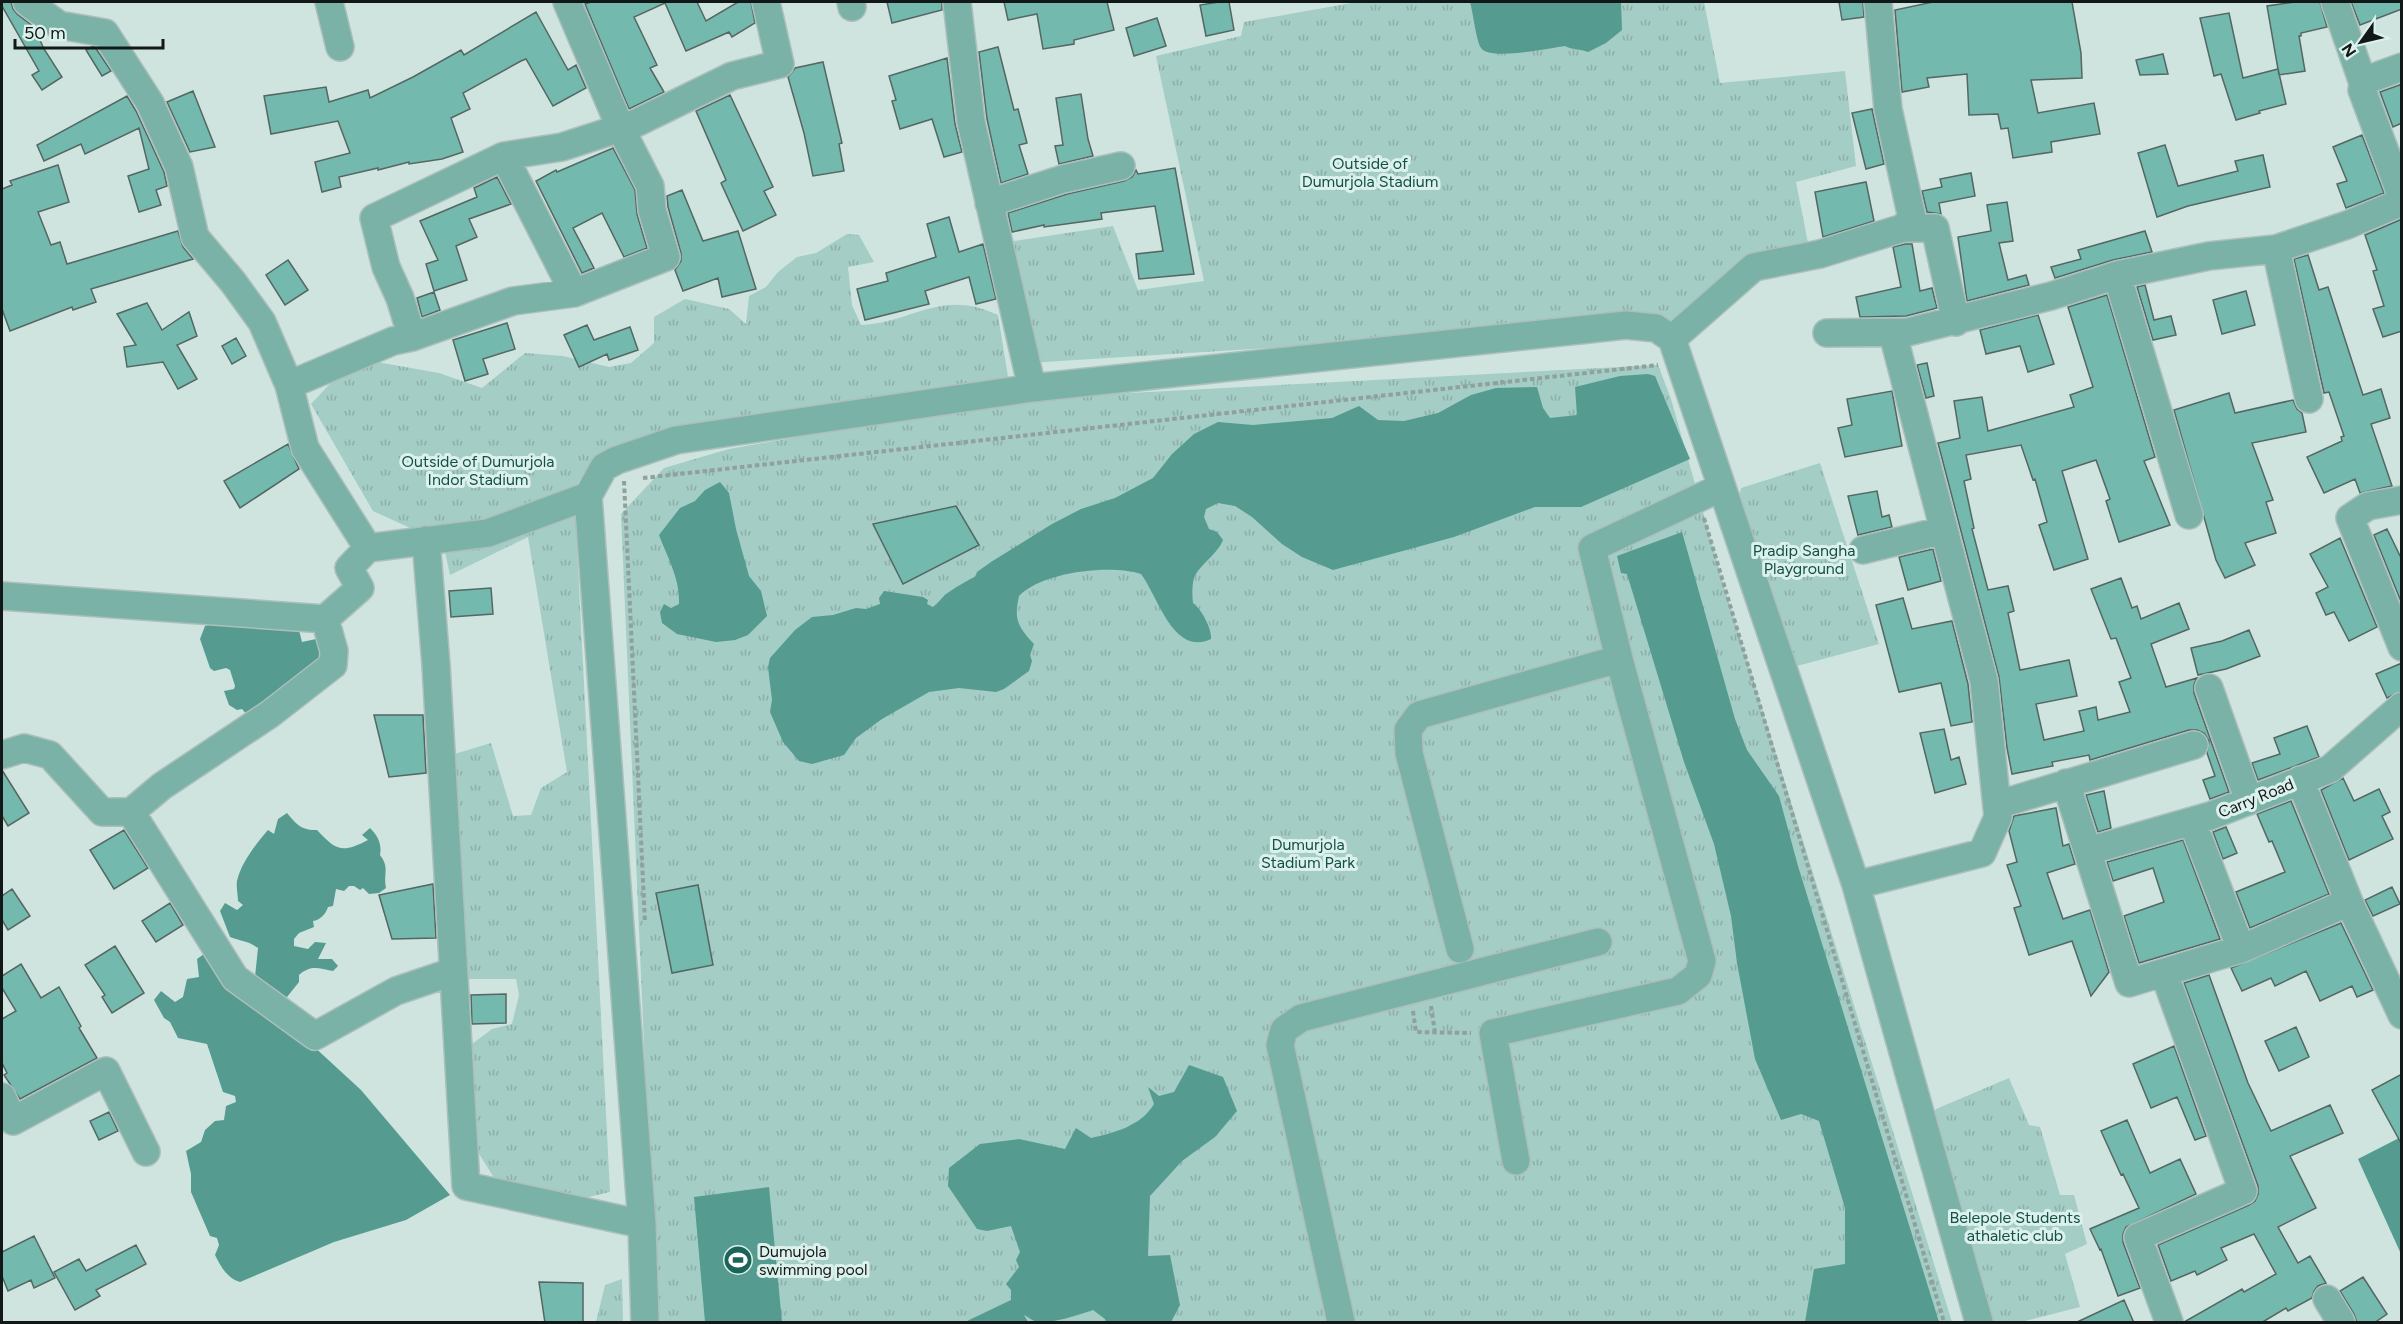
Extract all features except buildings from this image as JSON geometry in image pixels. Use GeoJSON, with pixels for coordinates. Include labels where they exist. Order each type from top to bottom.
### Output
{"type":"FeatureCollection","features":[{"type":"Feature","properties":{"kind":"street"},"geometry":{"type":"LineString","coordinates":[[27,2],[59,25],[105,33],[123,59],[150,103],[179,167],[195,237],[233,282],[262,322],[289,385],[305,448],[368,548]]}},
{"type":"Feature","properties":{"kind":"street"},"geometry":{"type":"LineString","coordinates":[[329,2],[340,47]]}},
{"type":"Feature","properties":{"kind":"street"},"geometry":{"type":"LineString","coordinates":[[289,385],[393,341],[412,337],[513,301],[574,293],[666,257],[652,210],[650,186],[620,127],[567,2]]}},
{"type":"Feature","properties":{"kind":"street"},"geometry":{"type":"LineString","coordinates":[[412,337],[400,298],[386,267],[374,218],[504,156],[562,147],[636,123],[732,76],[780,64],[766,2]]}},
{"type":"Feature","properties":{"kind":"street"},"geometry":{"type":"LineString","coordinates":[[957,2],[971,122],[1032,388]]}},
{"type":"Feature","properties":{"kind":"street"},"geometry":{"type":"LineString","coordinates":[[1878,2],[1888,109],[1912,218],[1903,228]]}},
{"type":"Feature","properties":{"kind":"street"},"geometry":{"type":"LineString","coordinates":[[2335,2],[2363,83],[2362,90],[2402,197]]}},
{"type":"Feature","properties":{"kind":"street"},"geometry":{"type":"LineString","coordinates":[[2363,83],[2402,67]]}},
{"type":"Feature","properties":{"kind":"street"},"geometry":{"type":"LineString","coordinates":[[504,156],[574,293]]}},
{"type":"Feature","properties":{"kind":"street"},"geometry":{"type":"LineString","coordinates":[[989,202],[1063,179],[1121,166]]}},
{"type":"Feature","properties":{"kind":"street"},"geometry":{"type":"LineString","coordinates":[[1827,333],[1893,334],[1956,322],[2117,275],[2209,256],[2276,249],[2348,225],[2402,202]]}},
{"type":"Feature","properties":{"kind":"street"},"geometry":{"type":"LineString","coordinates":[[1672,339],[1754,267],[1820,254],[1903,228],[1935,228],[1956,322]]}},
{"type":"Feature","properties":{"kind":"street"},"geometry":{"type":"LineString","coordinates":[[2276,249],[2309,399]]}},
{"type":"Feature","properties":{"kind":"street"},"geometry":{"type":"LineString","coordinates":[[2117,275],[2189,515]]}},
{"type":"Feature","properties":{"kind":"street"},"geometry":{"type":"LineString","coordinates":[[645,1323],[642,1224],[588,496],[604,467],[616,460],[676,440],[1032,388],[1626,325],[1656,328],[1672,339],[1710,492],[1856,885],[1978,1323]]}},
{"type":"Feature","properties":{"kind":"street"},"geometry":{"type":"LineString","coordinates":[[1856,885],[1982,853],[1998,817],[1984,681],[1893,334]]}},
{"type":"Feature","properties":{"kind":"street"},"geometry":{"type":"LineString","coordinates":[[1516,1161],[1493,1033],[1678,990],[1698,975],[1702,961],[1619,659],[1592,548],[1710,492]]}},
{"type":"Feature","properties":{"kind":"street"},"geometry":{"type":"LineString","coordinates":[[2,596],[325,619],[360,588],[349,568],[368,548],[488,532],[588,496]]}},
{"type":"Feature","properties":{"kind":"street"},"geometry":{"type":"LineString","coordinates":[[2402,500],[2368,506],[2350,518],[2402,647]]}},
{"type":"Feature","properties":{"kind":"street"},"geometry":{"type":"LineString","coordinates":[[1863,550],[1944,530]]}},
{"type":"Feature","properties":{"kind":"street"},"geometry":{"type":"LineString","coordinates":[[426,540],[466,1186],[642,1224]]}},
{"type":"Feature","properties":{"kind":"street"},"geometry":{"type":"LineString","coordinates":[[2,755],[24,748],[50,755],[102,813],[131,812],[162,786],[270,714],[333,665],[334,651],[325,619]]}},
{"type":"Feature","properties":{"kind":"street"},"geometry":{"type":"LineString","coordinates":[[1460,949],[1409,753],[1408,730],[1419,715],[1619,659]]}},
{"type":"Feature","properties":{"kind":"street"},"geometry":{"type":"LineString","coordinates":[[2209,688],[2249,801]]}},
{"type":"Feature","properties":{"kind":"street","name":"Carry Road"},"geometry":{"type":"LineString","coordinates":[[2088,851],[2192,821],[2330,769],[2402,706]]}},
{"type":"Feature","properties":{"kind":"street"},"geometry":{"type":"LineString","coordinates":[[1997,805],[2194,745]]}},
{"type":"Feature","properties":{"kind":"street"},"geometry":{"type":"LineString","coordinates":[[2301,780],[2349,902],[2402,1015]]}},
{"type":"Feature","properties":{"kind":"street"},"geometry":{"type":"LineString","coordinates":[[2066,783],[2129,983],[2241,949],[2349,902]]}},
{"type":"Feature","properties":{"kind":"street"},"geometry":{"type":"LineString","coordinates":[[131,812],[235,978],[259,993],[299,1026],[315,1036],[396,991],[452,972]]}},
{"type":"Feature","properties":{"kind":"street"},"geometry":{"type":"LineString","coordinates":[[2192,821],[2241,949]]}},
{"type":"Feature","properties":{"kind":"street"},"geometry":{"type":"LineString","coordinates":[[1341,1323],[1280,1045],[1284,1030],[1301,1018],[1598,942]]}},
{"type":"Feature","properties":{"kind":"street"},"geometry":{"type":"LineString","coordinates":[[2164,973],[2243,1191],[2138,1237],[2169,1323]]}},
{"type":"Feature","properties":{"kind":"street"},"geometry":{"type":"LineString","coordinates":[[2,1097],[13,1120],[106,1071],[146,1152]]}},
{"type":"Feature","properties":{"kind":"street"},"geometry":{"type":"LineString","coordinates":[[2327,1299],[2341,1323]]}},
{"type":"Feature","properties":{"kind":"path"},"geometry":{"type":"LineString","coordinates":[[636,478],[1659,365],[1662,376]]}},
{"type":"Feature","properties":{"kind":"path"},"geometry":{"type":"LineString","coordinates":[[624,480],[645,931]]}},
{"type":"Feature","properties":{"kind":"path"},"geometry":{"type":"LineString","coordinates":[[1710,492],[1944,1323]]}},
{"type":"Feature","properties":{"kind":"path"},"geometry":{"type":"LineString","coordinates":[[1411,989],[1416,1032],[1493,1033]]}},
{"type":"Feature","properties":{"kind":"green space","name":"Outside of Dumurjola Stadium"},"geometry":{"type":"Polygon","coordinates":[[[1357,2],[1704,2],[1720,83],[1845,71],[1856,166],[1796,182],[1808,243],[1748,255],[1668,323],[1028,363],[1014,241],[1113,226],[1138,290],[1204,281],[1156,56],[1241,36],[1244,22],[1357,2]]]}},
{"type":"Feature","properties":{"kind":"green space","name":"Outside of Dumurjola Indor Stadium"},"geometry":{"type":"Polygon","coordinates":[[[847,234],[859,235],[874,262],[848,267],[852,305],[861,325],[880,323],[944,306],[960,305],[978,308],[998,315],[1009,383],[601,457],[585,471],[574,489],[610,1192],[529,1211],[496,1181],[478,1152],[472,1044],[492,1029],[512,1024],[519,995],[516,979],[465,979],[465,921],[451,755],[491,743],[513,816],[531,815],[541,788],[567,772],[528,537],[450,575],[443,543],[373,511],[311,404],[354,358],[439,373],[482,388],[525,353],[563,356],[609,367],[631,363],[654,343],[654,317],[685,299],[729,309],[746,324],[749,296],[766,287],[778,272],[797,257],[816,253],[847,234]]]}},
{"type":"Feature","properties":{"kind":"green space","name":"Dumurjola Stadium Park"},"geometry":{"type":"Polygon","coordinates":[[[1658,365],[1671,399],[1722,579],[1952,1322],[656,1322],[621,514],[664,468],[729,449],[991,403],[1035,398],[1658,365]]]}},
{"type":"Feature","properties":{"kind":"green space","name":"Pradip Sangha Playground"},"geometry":{"type":"Polygon","coordinates":[[[1820,463],[1879,644],[1797,666],[1790,660],[1739,498],[1741,488],[1820,463]]]}},
{"type":"Feature","properties":{"kind":"green space","name":"Belepole Students athaletic club"},"geometry":{"type":"Polygon","coordinates":[[[2009,1078],[2029,1125],[2040,1127],[2060,1195],[2074,1195],[2087,1244],[2065,1254],[2080,1307],[2021,1322],[1986,1322],[1929,1125],[1936,1109],[2009,1078]]]}},
{"type":"Feature","properties":{"kind":"green space"},"geometry":{"type":"Polygon","coordinates":[[[622,1279],[623,1322],[596,1322],[605,1285],[622,1279]]]}},
{"type":"Feature","properties":{"kind":"shaded area"},"geometry":{"type":"Polygon","coordinates":[[[1470,2],[1621,2],[1622,30],[1606,43],[1588,52],[1565,46],[1508,54],[1487,52],[1481,48],[1470,2]]]}},
{"type":"Feature","properties":{"kind":"shaded area"},"geometry":{"type":"Polygon","coordinates":[[[1648,374],[1655,376],[1690,459],[1581,507],[1535,507],[1454,537],[1333,570],[1302,557],[1282,544],[1252,517],[1235,506],[1218,503],[1206,509],[1204,517],[1209,529],[1217,532],[1223,540],[1196,573],[1192,590],[1193,603],[1205,619],[1211,639],[1198,642],[1186,640],[1177,632],[1168,622],[1141,574],[1112,570],[1077,572],[1043,581],[1019,596],[1018,622],[1034,644],[1030,655],[1032,661],[1029,671],[1004,689],[996,692],[959,688],[929,692],[882,719],[856,738],[844,755],[812,764],[799,761],[783,742],[770,712],[772,700],[768,667],[770,658],[795,630],[812,617],[833,615],[856,608],[866,609],[880,604],[879,598],[884,591],[923,597],[928,600],[927,604],[933,607],[946,594],[975,577],[977,572],[991,562],[1052,524],[1081,509],[1115,498],[1153,478],[1172,454],[1194,434],[1218,422],[1253,425],[1332,418],[1359,406],[1378,420],[1404,421],[1438,413],[1471,395],[1496,388],[1537,387],[1543,408],[1550,418],[1577,415],[1575,387],[1620,376],[1648,374]]]}},
{"type":"Feature","properties":{"kind":"shaded area"},"geometry":{"type":"Polygon","coordinates":[[[720,482],[729,493],[749,576],[761,591],[767,616],[748,635],[735,640],[716,642],[677,634],[662,623],[660,612],[664,604],[671,608],[679,604],[679,595],[673,569],[659,535],[680,508],[695,501],[705,490],[720,482]]]}},
{"type":"Feature","properties":{"kind":"shaded area"},"geometry":{"type":"Polygon","coordinates":[[[1682,532],[1735,719],[1747,750],[1779,796],[1798,866],[1939,1322],[1805,1322],[1814,1269],[1845,1264],[1845,1208],[1819,1121],[1801,1114],[1781,1120],[1755,1059],[1737,963],[1731,916],[1714,844],[1684,762],[1627,574],[1621,573],[1617,556],[1682,532]]]}},
{"type":"Feature","properties":{"kind":"shaded area"},"geometry":{"type":"Polygon","coordinates":[[[210,624],[299,630],[302,642],[316,639],[318,644],[322,643],[328,654],[248,716],[242,709],[237,710],[229,705],[224,691],[234,689],[235,686],[230,670],[226,668],[214,671],[210,668],[200,639],[205,626],[210,624]]]}},
{"type":"Feature","properties":{"kind":"shaded area"},"geometry":{"type":"Polygon","coordinates":[[[287,813],[300,826],[317,830],[334,846],[340,848],[351,847],[368,840],[362,835],[370,828],[380,844],[380,855],[386,867],[386,888],[379,893],[369,894],[363,888],[360,890],[354,886],[349,886],[344,891],[336,889],[333,906],[328,907],[322,916],[313,921],[314,927],[299,933],[294,939],[294,946],[308,949],[315,942],[326,943],[318,959],[332,959],[338,966],[333,971],[312,968],[299,975],[299,982],[287,997],[287,1006],[311,1044],[361,1090],[450,1195],[406,1220],[334,1242],[240,1282],[228,1275],[215,1255],[219,1245],[217,1238],[210,1236],[191,1192],[191,1174],[186,1151],[201,1142],[205,1130],[215,1121],[224,1120],[226,1106],[236,1102],[235,1096],[223,1092],[207,1044],[178,1038],[154,1000],[161,991],[175,1002],[183,997],[187,979],[199,977],[197,959],[204,954],[255,977],[258,948],[230,937],[220,911],[225,903],[237,910],[243,905],[238,901],[237,886],[242,867],[263,835],[268,830],[274,834],[278,819],[287,813]]]}},
{"type":"Feature","properties":{"kind":"shaded area"},"geometry":{"type":"Polygon","coordinates":[[[1189,1065],[1223,1077],[1237,1111],[1215,1137],[1182,1161],[1150,1196],[1148,1256],[1170,1255],[1180,1305],[1171,1322],[1106,1322],[1093,1310],[1050,1322],[1037,1322],[1024,1315],[1028,1322],[965,1322],[1011,1300],[1011,1290],[1006,1284],[1019,1267],[1016,1260],[1020,1252],[1011,1226],[987,1231],[977,1229],[948,1186],[949,1168],[980,1144],[1019,1139],[1065,1149],[1076,1128],[1091,1138],[1126,1127],[1142,1118],[1154,1104],[1148,1087],[1159,1096],[1174,1092],[1189,1065]]]}},
{"type":"Feature","properties":{"kind":"shaded area"},"geometry":{"type":"Polygon","coordinates":[[[2401,1137],[2402,1254],[2358,1159],[2401,1137]]]}},
{"type":"Feature","properties":{"kind":"shaded area","name":"Dumujola swimming pool"},"geometry":{"type":"Polygon","coordinates":[[[769,1187],[782,1322],[705,1322],[694,1197],[769,1187]]]}},
{"type":"Feature","properties":{"kind":"place","name":"Dumujola swimming pool"},"geometry":{"type":"Point","coordinates":[738,1260]}}]}
